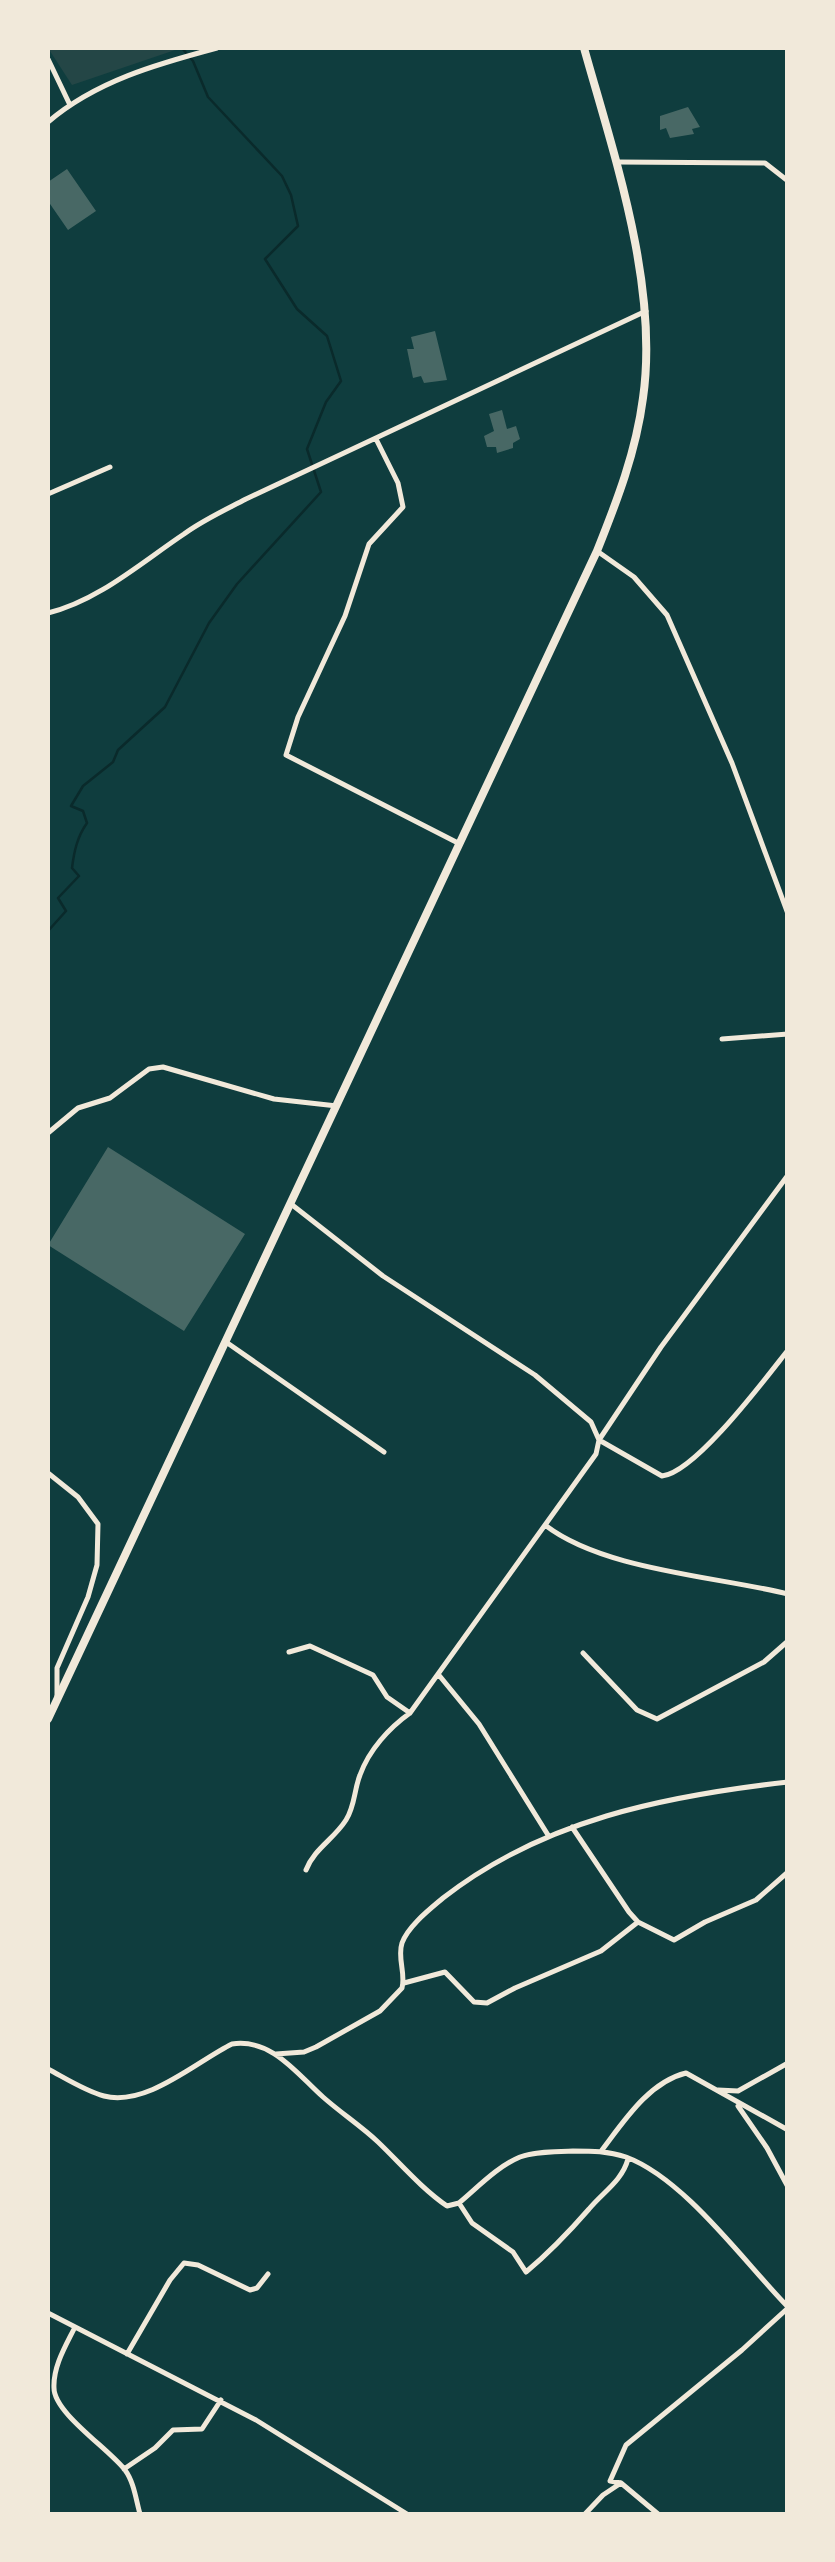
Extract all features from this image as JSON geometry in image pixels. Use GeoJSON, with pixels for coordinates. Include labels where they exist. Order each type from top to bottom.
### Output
{"type":"FeatureCollection","features":[{"type":"Feature","properties":{"kind":"main road"},"geometry":{"type":"LineString","coordinates":[[48,1718],[597,551],[628,471],[646,364],[646,311],[614,162],[584,48]]}},
{"type":"Feature","properties":{"kind":"street"},"geometry":{"type":"LineString","coordinates":[[48,122],[70,104],[126,76],[217,48]]}},
{"type":"Feature","properties":{"kind":"street"},"geometry":{"type":"LineString","coordinates":[[48,59],[70,104]]}},
{"type":"Feature","properties":{"kind":"street"},"geometry":{"type":"LineString","coordinates":[[614,162],[765,163],[788,182]]}},
{"type":"Feature","properties":{"kind":"street"},"geometry":{"type":"LineString","coordinates":[[48,613],[117,580],[189,530],[646,311]]}},
{"type":"Feature","properties":{"kind":"street"},"geometry":{"type":"LineString","coordinates":[[376,439],[398,483],[403,507],[369,544],[340,629],[298,717],[286,755],[458,843]]}},
{"type":"Feature","properties":{"kind":"street"},"geometry":{"type":"LineString","coordinates":[[48,494],[110,467]]}},
{"type":"Feature","properties":{"kind":"street"},"geometry":{"type":"LineString","coordinates":[[597,551],[634,577],[667,615],[732,763],[788,914]]}},
{"type":"Feature","properties":{"kind":"street"},"geometry":{"type":"LineString","coordinates":[[722,1039],[788,1034]]}},
{"type":"Feature","properties":{"kind":"street"},"geometry":{"type":"LineString","coordinates":[[48,1133],[78,1108],[110,1098],[149,1069],[163,1067],[274,1099],[336,1106]]}},
{"type":"Feature","properties":{"kind":"street"},"geometry":{"type":"LineString","coordinates":[[306,1870],[312,1856],[346,1820],[356,1798],[360,1774],[375,1749],[393,1725],[410,1713],[596,1454],[599,1440],[661,1346],[788,1175]]}},
{"type":"Feature","properties":{"kind":"street"},"geometry":{"type":"LineString","coordinates":[[291,1204],[383,1276],[535,1376],[592,1422],[599,1440],[662,1476],[672,1475],[696,1456],[788,1350]]}},
{"type":"Feature","properties":{"kind":"street"},"geometry":{"type":"LineString","coordinates":[[226,1342],[384,1452]]}},
{"type":"Feature","properties":{"kind":"street"},"geometry":{"type":"LineString","coordinates":[[48,1473],[78,1496],[98,1524],[97,1565],[57,1668],[57,1700]]}},
{"type":"Feature","properties":{"kind":"street"},"geometry":{"type":"LineString","coordinates":[[544,1524],[574,1543],[646,1566],[788,1594]]}},
{"type":"Feature","properties":{"kind":"street"},"geometry":{"type":"LineString","coordinates":[[583,1653],[637,1710],[657,1720],[764,1662],[788,1642]]}},
{"type":"Feature","properties":{"kind":"street"},"geometry":{"type":"LineString","coordinates":[[288,1652],[310,1646],[373,1675],[388,1696],[410,1713]]}},
{"type":"Feature","properties":{"kind":"street"},"geometry":{"type":"LineString","coordinates":[[438,1674],[478,1724],[548,1836]]}},
{"type":"Feature","properties":{"kind":"street"},"geometry":{"type":"LineString","coordinates":[[276,2054],[304,2052],[380,2011],[404,1983],[401,1949],[413,1927],[470,1878],[526,1844],[572,1827],[680,1798],[788,1782]]}},
{"type":"Feature","properties":{"kind":"street"},"geometry":{"type":"LineString","coordinates":[[572,1827],[638,1922],[666,1937],[680,1939],[704,1922],[756,1900],[788,1872]]}},
{"type":"Feature","properties":{"kind":"street"},"geometry":{"type":"LineString","coordinates":[[404,1983],[445,1972],[474,2002],[486,2004],[601,1951],[638,1922]]}},
{"type":"Feature","properties":{"kind":"street"},"geometry":{"type":"LineString","coordinates":[[48,2068],[102,2096],[116,2098],[175,2080],[232,2044],[244,2042],[276,2054],[381,2144],[429,2194],[448,2206],[459,2203],[519,2158],[551,2152],[602,2150],[629,2158],[659,2176],[726,2238],[788,2308],[626,2445],[602,2494],[585,2514]]}},
{"type":"Feature","properties":{"kind":"street"},"geometry":{"type":"LineString","coordinates":[[716,2090],[738,2091],[788,2063]]}},
{"type":"Feature","properties":{"kind":"street"},"geometry":{"type":"LineString","coordinates":[[602,2150],[629,2114],[670,2077],[686,2073],[788,2130]]}},
{"type":"Feature","properties":{"kind":"street"},"geometry":{"type":"LineString","coordinates":[[736,2104],[788,2187]]}},
{"type":"Feature","properties":{"kind":"street"},"geometry":{"type":"LineString","coordinates":[[459,2203],[472,2223],[513,2252],[526,2272],[565,2238],[610,2189],[626,2169],[629,2158]]}},
{"type":"Feature","properties":{"kind":"street"},"geometry":{"type":"LineString","coordinates":[[128,2354],[170,2280],[184,2263],[198,2265],[250,2290],[257,2288],[268,2274]]}},
{"type":"Feature","properties":{"kind":"street"},"geometry":{"type":"LineString","coordinates":[[48,2313],[220,2400],[407,2514]]}},
{"type":"Feature","properties":{"kind":"street"},"geometry":{"type":"LineString","coordinates":[[74,2329],[56,2373],[55,2396],[124,2468],[132,2481],[140,2514]]}},
{"type":"Feature","properties":{"kind":"street"},"geometry":{"type":"LineString","coordinates":[[124,2468],[155,2448],[173,2430],[202,2429],[220,2400]]}},
{"type":"Feature","properties":{"kind":"street"},"geometry":{"type":"LineString","coordinates":[[610,2480],[621,2483],[658,2514]]}},
{"type":"Feature","properties":{"kind":"street"},"geometry":{"type":"LineString","coordinates":[[602,2494],[621,2483]]}},
{"type":"Feature","properties":{"kind":"shaded area"},"geometry":{"type":"Polygon","coordinates":[[[48,48],[181,48],[72,85],[48,48]]]}},
{"type":"Feature","properties":{"kind":"building"},"geometry":{"type":"Polygon","coordinates":[[[688,107],[700,127],[692,129],[694,134],[670,138],[666,128],[660,130],[660,116],[688,107]]]}},
{"type":"Feature","properties":{"kind":"building"},"geometry":{"type":"Polygon","coordinates":[[[67,169],[96,211],[68,230],[48,201],[48,182],[67,169]]]}},
{"type":"Feature","properties":{"kind":"building"},"geometry":{"type":"Polygon","coordinates":[[[435,331],[447,380],[424,383],[421,376],[413,378],[407,349],[414,349],[411,337],[435,331]]]}},
{"type":"Feature","properties":{"kind":"building"},"geometry":{"type":"Polygon","coordinates":[[[502,410],[507,429],[516,426],[520,439],[513,443],[513,448],[497,453],[496,447],[487,447],[484,436],[494,431],[489,414],[502,410]]]}},
{"type":"Feature","properties":{"kind":"building"},"geometry":{"type":"Polygon","coordinates":[[[108,1147],[245,1234],[184,1331],[48,1245],[108,1147]]]}},
{"type":"Feature","properties":{"kind":"waterway"},"geometry":{"type":"LineString","coordinates":[[48,931],[66,911],[58,898],[79,876],[72,868],[78,839],[87,823],[83,811],[71,806],[83,786],[113,762],[118,750],[165,707],[209,623],[237,584],[321,492],[307,449],[326,402],[341,381],[327,336],[297,309],[265,259],[298,226],[282,176],[208,97],[193,61],[182,48]]}}]}
